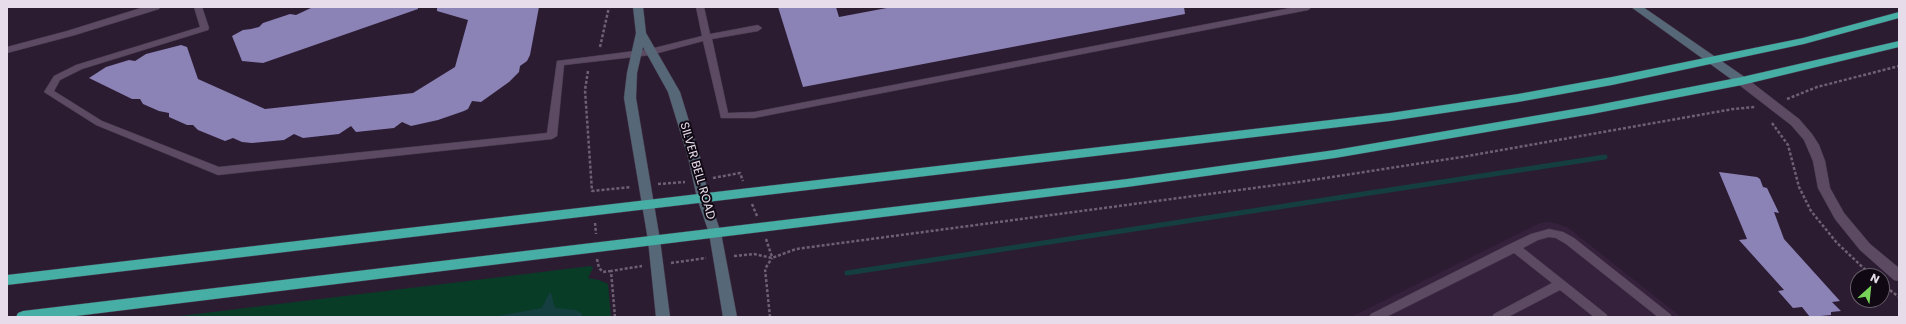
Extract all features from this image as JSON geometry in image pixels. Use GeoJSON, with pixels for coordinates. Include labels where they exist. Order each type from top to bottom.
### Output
{"type":"FeatureCollection","features":[{"type":"Feature","properties":{"kind":"highway"},"geometry":{"type":"LineString","coordinates":[[7,280],[1390,117],[1518,98],[1712,61],[1804,41],[1899,14]]}},
{"type":"Feature","properties":{"kind":"highway"},"geometry":{"type":"LineString","coordinates":[[23,317],[1119,184],[1380,148],[1592,110],[1742,81],[1899,44]]}},
{"type":"Feature","properties":{"kind":"street"},"geometry":{"type":"LineString","coordinates":[[7,50],[71,33],[155,7]]}},
{"type":"Feature","properties":{"kind":"street","name":"SILVER BELL ROAD"},"geometry":{"type":"LineString","coordinates":[[638,7],[641,33],[632,73],[630,98],[654,240],[663,317]]}},
{"type":"Feature","properties":{"kind":"street"},"geometry":{"type":"LineString","coordinates":[[1636,7],[1742,81],[1795,122],[1813,145],[1819,161],[1824,188],[1843,222],[1865,247],[1899,276]]}},
{"type":"Feature","properties":{"kind":"street","name":"SILVER BELL ROAD"},"geometry":{"type":"LineString","coordinates":[[641,33],[674,92],[694,157],[703,198],[716,233],[730,317]]}},
{"type":"Feature","properties":{"kind":"lane"},"geometry":{"type":"LineString","coordinates":[[198,7],[205,28],[79,67],[57,78],[49,92],[99,123],[218,171],[552,136],[560,64],[636,55],[706,38],[758,28]]}},
{"type":"Feature","properties":{"kind":"lane"},"geometry":{"type":"LineString","coordinates":[[700,7],[724,116],[754,115],[1308,7]]}},
{"type":"Feature","properties":{"kind":"lane"},"geometry":{"type":"LineString","coordinates":[[1375,317],[1543,234],[1554,234],[1564,237],[1666,317]]}},
{"type":"Feature","properties":{"kind":"lane"},"geometry":{"type":"LineString","coordinates":[[1514,247],[1602,317]]}},
{"type":"Feature","properties":{"kind":"lane"},"geometry":{"type":"LineString","coordinates":[[1498,317],[1560,284]]}},
{"type":"Feature","properties":{"kind":"path"},"geometry":{"type":"LineString","coordinates":[[616,317],[611,271],[657,264],[754,254],[772,258],[796,249],[1378,170],[1772,104],[1817,87],[1899,66]]}},
{"type":"Feature","properties":{"kind":"path"},"geometry":{"type":"LineString","coordinates":[[770,317],[765,269],[772,258]]}},
{"type":"Feature","properties":{"kind":"path"},"geometry":{"type":"LineString","coordinates":[[1890,290],[1899,297]]}},
{"type":"Feature","properties":{"kind":"shaded area"},"geometry":{"type":"Polygon","coordinates":[[[1551,222],[1567,227],[1681,317],[1351,317],[1540,223],[1551,222]]]}},
{"type":"Feature","properties":{"kind":"shaded area"},"geometry":{"type":"Polygon","coordinates":[[[591,266],[593,268],[588,278],[599,280],[608,284],[611,317],[172,317],[591,266]]]}},
{"type":"Feature","properties":{"kind":"shaded area"},"geometry":{"type":"Polygon","coordinates":[[[549,293],[551,293],[556,308],[575,310],[581,313],[583,317],[493,317],[542,308],[549,293]]]}},
{"type":"Feature","properties":{"kind":"building"},"geometry":{"type":"Polygon","coordinates":[[[313,7],[418,7],[418,9],[263,63],[242,61],[232,36],[243,30],[259,27],[263,23],[290,14],[296,15],[313,7]]]}},
{"type":"Feature","properties":{"kind":"building"},"geometry":{"type":"Polygon","coordinates":[[[437,7],[539,7],[530,55],[527,61],[520,66],[519,72],[509,82],[481,102],[472,101],[468,109],[464,111],[438,120],[411,126],[402,122],[394,128],[356,132],[351,126],[339,134],[303,138],[294,134],[284,140],[252,143],[242,142],[233,138],[225,141],[198,130],[193,125],[187,125],[169,117],[169,113],[159,111],[143,104],[140,99],[132,99],[89,78],[106,67],[129,60],[135,61],[146,54],[181,45],[187,47],[198,79],[265,109],[413,93],[455,67],[468,20],[437,11],[437,7]]]}},
{"type":"Feature","properties":{"kind":"building"},"geometry":{"type":"Polygon","coordinates":[[[778,7],[836,7],[839,17],[892,7],[1184,7],[1185,14],[803,87],[778,7]]]}},
{"type":"Feature","properties":{"kind":"building"},"geometry":{"type":"Polygon","coordinates":[[[1719,172],[1757,177],[1760,179],[1763,187],[1767,188],[1779,213],[1774,212],[1784,239],[1840,301],[1832,302],[1841,311],[1831,312],[1831,315],[1810,317],[1802,307],[1793,308],[1778,291],[1784,290],[1739,240],[1747,239],[1719,172]]]}},
{"type":"Feature","properties":{"kind":"waterway"},"geometry":{"type":"LineString","coordinates":[[847,273],[1605,157]]}}]}
